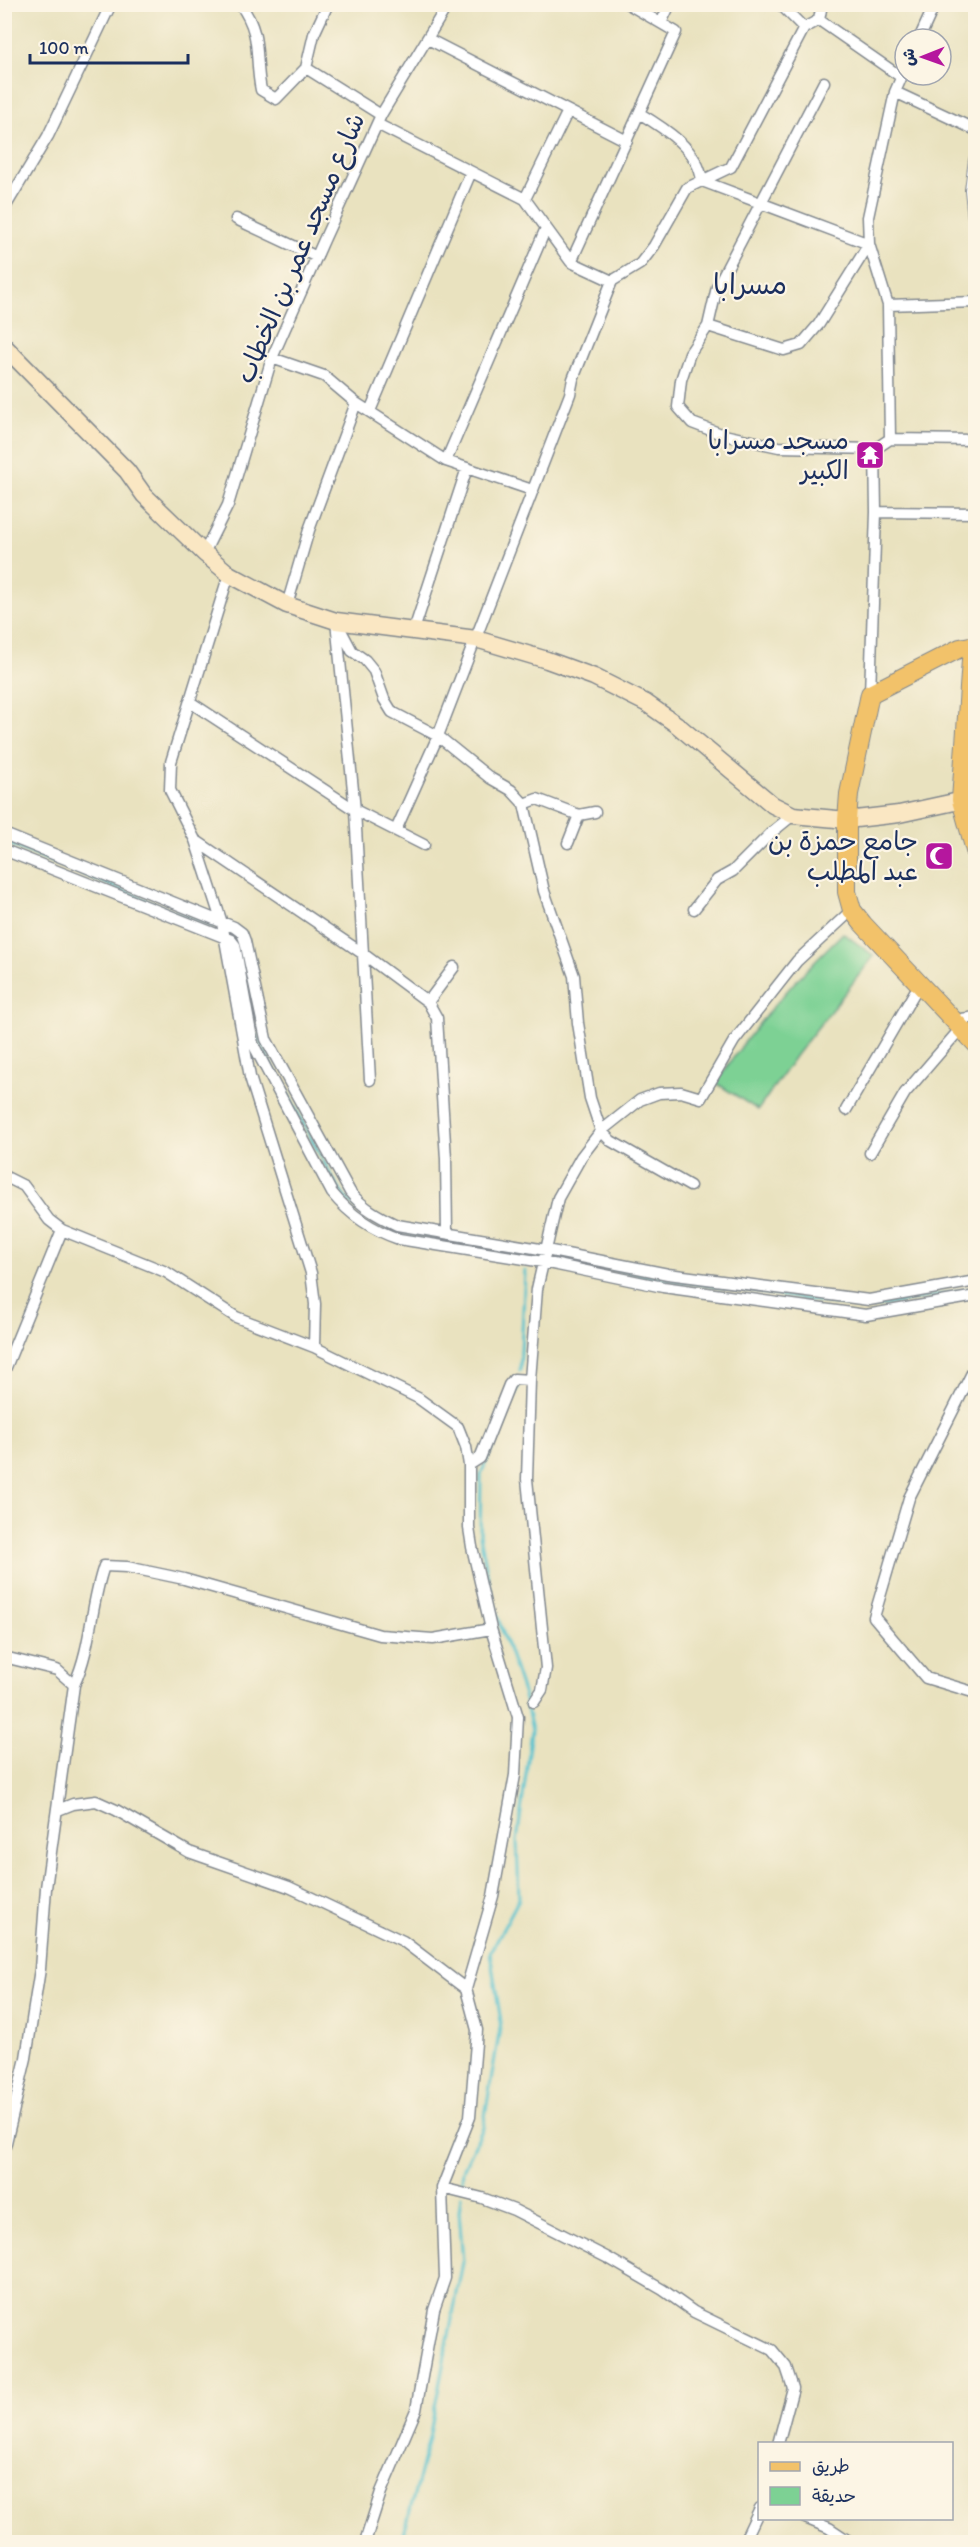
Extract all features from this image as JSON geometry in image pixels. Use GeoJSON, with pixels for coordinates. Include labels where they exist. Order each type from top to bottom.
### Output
{"type":"FeatureCollection","features":[{"type":"Feature","properties":{"kind":"main road"},"geometry":{"type":"LineString","coordinates":[[4,346],[127,471],[144,495],[204,553],[229,574],[287,605],[336,621],[476,639],[575,670],[646,703],[676,724],[766,800],[793,815],[847,820],[970,803]]}},
{"type":"Feature","properties":{"kind":"main road"},"geometry":{"type":"LineString","coordinates":[[4,362],[122,482],[144,495]]}},
{"type":"Feature","properties":{"kind":"main road"},"geometry":{"type":"LineString","coordinates":[[975,854],[970,803],[973,653],[960,648],[870,694],[849,794],[847,892],[852,910],[920,983],[963,1022],[975,1044]]}},
{"type":"Feature","properties":{"kind":"main road"},"geometry":{"type":"LineString","coordinates":[[970,803],[975,761]]}},
{"type":"Feature","properties":{"kind":"street"},"geometry":{"type":"LineString","coordinates":[[4,209],[48,136],[111,4]]}},
{"type":"Feature","properties":{"kind":"street"},"geometry":{"type":"LineString","coordinates":[[240,4],[253,28],[259,57],[261,90],[276,99],[306,68],[309,46],[328,4]]}},
{"type":"Feature","properties":{"kind":"street","name":"شارع مسجد عمر بن الخطاب"},"geometry":{"type":"LineString","coordinates":[[204,553],[228,505],[272,358],[379,120],[448,4]]}},
{"type":"Feature","properties":{"kind":"street"},"geometry":{"type":"LineString","coordinates":[[571,262],[676,32],[628,4]]}},
{"type":"Feature","properties":{"kind":"street"},"geometry":{"type":"LineString","coordinates":[[661,23],[670,4]]}},
{"type":"Feature","properties":{"kind":"street"},"geometry":{"type":"LineString","coordinates":[[780,4],[804,28]]}},
{"type":"Feature","properties":{"kind":"street"},"geometry":{"type":"LineString","coordinates":[[819,20],[822,4]]}},
{"type":"Feature","properties":{"kind":"street"},"geometry":{"type":"LineString","coordinates":[[924,27],[935,4]]}},
{"type":"Feature","properties":{"kind":"street"},"geometry":{"type":"LineString","coordinates":[[396,830],[438,736],[612,281],[640,264],[654,246],[687,189],[731,167],[804,28],[819,20]]}},
{"type":"Feature","properties":{"kind":"street"},"geometry":{"type":"LineString","coordinates":[[819,20],[893,67]]}},
{"type":"Feature","properties":{"kind":"street"},"geometry":{"type":"LineString","coordinates":[[428,39],[627,141]]}},
{"type":"Feature","properties":{"kind":"street"},"geometry":{"type":"LineString","coordinates":[[306,68],[379,120],[471,172],[525,199],[571,262],[612,281]]}},
{"type":"Feature","properties":{"kind":"street"},"geometry":{"type":"LineString","coordinates":[[824,82],[717,287],[708,326],[690,353],[681,380],[678,407],[692,423],[724,435],[779,447],[875,449],[890,439],[975,440]]}},
{"type":"Feature","properties":{"kind":"street"},"geometry":{"type":"LineString","coordinates":[[890,439],[888,305],[869,244],[868,217],[897,87]]}},
{"type":"Feature","properties":{"kind":"street"},"geometry":{"type":"LineString","coordinates":[[895,92],[975,130]]}},
{"type":"Feature","properties":{"kind":"street"},"geometry":{"type":"LineString","coordinates":[[525,199],[568,111]]}},
{"type":"Feature","properties":{"kind":"street"},"geometry":{"type":"LineString","coordinates":[[639,113],[663,127],[682,145],[701,169],[702,181]]}},
{"type":"Feature","properties":{"kind":"street"},"geometry":{"type":"LineString","coordinates":[[975,160],[972,189],[975,228]]}},
{"type":"Feature","properties":{"kind":"street"},"geometry":{"type":"LineString","coordinates":[[370,411],[471,172]]}},
{"type":"Feature","properties":{"kind":"street"},"geometry":{"type":"LineString","coordinates":[[702,181],[869,244]]}},
{"type":"Feature","properties":{"kind":"street"},"geometry":{"type":"LineString","coordinates":[[236,219],[317,257]]}},
{"type":"Feature","properties":{"kind":"street"},"geometry":{"type":"LineString","coordinates":[[446,461],[546,228]]}},
{"type":"Feature","properties":{"kind":"street"},"geometry":{"type":"LineString","coordinates":[[708,326],[784,350],[801,345],[819,324],[869,244]]}},
{"type":"Feature","properties":{"kind":"street"},"geometry":{"type":"LineString","coordinates":[[888,305],[975,302]]}},
{"type":"Feature","properties":{"kind":"street"},"geometry":{"type":"LineString","coordinates":[[272,358],[324,376],[356,403],[446,461],[532,490]]}},
{"type":"Feature","properties":{"kind":"street"},"geometry":{"type":"LineString","coordinates":[[287,605],[309,530],[356,403]]}},
{"type":"Feature","properties":{"kind":"street"},"geometry":{"type":"LineString","coordinates":[[870,694],[876,512],[875,449]]}},
{"type":"Feature","properties":{"kind":"street"},"geometry":{"type":"LineString","coordinates":[[414,630],[467,468]]}},
{"type":"Feature","properties":{"kind":"street"},"geometry":{"type":"LineString","coordinates":[[876,512],[975,513]]}},
{"type":"Feature","properties":{"kind":"street"},"geometry":{"type":"LineString","coordinates":[[229,574],[171,762],[170,790],[195,840],[222,923],[250,1077],[311,1272],[315,1304],[314,1347]]}},
{"type":"Feature","properties":{"kind":"street"},"geometry":{"type":"LineString","coordinates":[[336,621],[352,651],[366,660],[374,671],[384,699],[392,712],[438,736],[490,778],[511,790],[524,804],[544,891],[574,976],[578,1023],[590,1098],[601,1131],[611,1141],[690,1186]]}},
{"type":"Feature","properties":{"kind":"street"},"geometry":{"type":"LineString","coordinates":[[336,621],[355,810],[370,1080]]}},
{"type":"Feature","properties":{"kind":"street"},"geometry":{"type":"LineString","coordinates":[[190,702],[355,810],[424,845]]}},
{"type":"Feature","properties":{"kind":"street"},"geometry":{"type":"LineString","coordinates":[[524,804],[537,799],[579,815],[595,812]]}},
{"type":"Feature","properties":{"kind":"street"},"geometry":{"type":"LineString","coordinates":[[568,843],[579,815]]}},
{"type":"Feature","properties":{"kind":"street"},"geometry":{"type":"LineString","coordinates":[[694,909],[717,880],[734,870],[772,832],[793,815]]}},
{"type":"Feature","properties":{"kind":"street"},"geometry":{"type":"LineString","coordinates":[[4,834],[234,927],[242,933],[266,1039],[350,1192],[370,1211],[397,1225],[546,1250],[668,1275],[869,1299],[975,1281]]}},
{"type":"Feature","properties":{"kind":"street"},"geometry":{"type":"LineString","coordinates":[[195,840],[362,953],[428,1002],[437,1018],[446,1159],[447,1233]]}},
{"type":"Feature","properties":{"kind":"street"},"geometry":{"type":"LineString","coordinates":[[4,850],[231,940],[235,945],[253,1044],[332,1193],[340,1203],[372,1228],[399,1239],[543,1262],[663,1287],[866,1315],[975,1296]]}},
{"type":"Feature","properties":{"kind":"street"},"geometry":{"type":"LineString","coordinates":[[534,1702],[542,1690],[546,1668],[527,1479],[530,1380],[537,1290],[558,1197],[581,1157],[601,1131],[640,1100],[659,1093],[681,1092],[701,1098],[734,1041],[798,961],[852,910]]}},
{"type":"Feature","properties":{"kind":"street"},"geometry":{"type":"LineString","coordinates":[[428,1002],[454,967]]}},
{"type":"Feature","properties":{"kind":"street"},"geometry":{"type":"LineString","coordinates":[[846,1110],[920,983]]}},
{"type":"Feature","properties":{"kind":"street"},"geometry":{"type":"LineString","coordinates":[[870,1153],[904,1093],[963,1022]]}},
{"type":"Feature","properties":{"kind":"street"},"geometry":{"type":"LineString","coordinates":[[4,1176],[24,1186],[49,1220],[62,1230],[166,1272],[236,1317],[314,1347],[418,1398],[458,1427],[466,1447],[469,1465],[471,1537],[491,1629],[518,1717],[515,1775],[493,1896],[466,1989],[477,2030],[470,2117],[442,2188],[445,2278],[434,2310],[416,2410],[381,2492],[365,2542]]}},
{"type":"Feature","properties":{"kind":"street"},"geometry":{"type":"LineString","coordinates":[[4,1372],[62,1230]]}},
{"type":"Feature","properties":{"kind":"street"},"geometry":{"type":"LineString","coordinates":[[975,1365],[909,1498],[874,1617],[926,1678],[975,1693]]}},
{"type":"Feature","properties":{"kind":"street"},"geometry":{"type":"LineString","coordinates":[[469,1465],[480,1458],[509,1384],[514,1379],[530,1380]]}},
{"type":"Feature","properties":{"kind":"street"},"geometry":{"type":"LineString","coordinates":[[4,2151],[26,2058],[40,1970],[46,1888],[74,1685],[84,1663],[97,1587],[104,1566],[128,1567],[184,1579],[380,1635],[433,1639],[491,1629]]}},
{"type":"Feature","properties":{"kind":"street"},"geometry":{"type":"LineString","coordinates":[[4,1658],[57,1670],[74,1685]]}},
{"type":"Feature","properties":{"kind":"street"},"geometry":{"type":"LineString","coordinates":[[58,1810],[73,1804],[96,1801],[189,1852],[289,1887],[403,1941],[466,1989]]}},
{"type":"Feature","properties":{"kind":"street"},"geometry":{"type":"LineString","coordinates":[[442,2188],[482,2198],[514,2210],[608,2258],[694,2312],[772,2350],[786,2367],[792,2388],[778,2442]]}},
{"type":"Feature","properties":{"kind":"street"},"geometry":{"type":"LineString","coordinates":[[744,2542],[758,2510]]}},
{"type":"Feature","properties":{"kind":"street"},"geometry":{"type":"LineString","coordinates":[[811,2520],[829,2528],[850,2542]]}},
{"type":"Feature","properties":{"kind":"green space"},"geometry":{"type":"Polygon","coordinates":[[[843,933],[874,956],[796,1055],[758,1110],[716,1083],[744,1042],[775,1004],[843,933]]]}},
{"type":"Feature","properties":{"kind":"waterway"},"geometry":{"type":"LineString","coordinates":[[4,842],[213,927]]}},
{"type":"Feature","properties":{"kind":"waterway"},"geometry":{"type":"LineString","coordinates":[[235,935],[239,943]]}},
{"type":"Feature","properties":{"kind":"waterway"},"geometry":{"type":"LineString","coordinates":[[256,1035],[333,1179],[344,1196],[365,1216],[395,1231],[529,1253]]}},
{"type":"Feature","properties":{"kind":"waterway"},"geometry":{"type":"LineString","coordinates":[[555,1258],[663,1279],[860,1307],[874,1307],[976,1288]]}},
{"type":"Feature","properties":{"kind":"waterway"},"geometry":{"type":"LineString","coordinates":[[520,1371],[525,1271]]}},
{"type":"Feature","properties":{"kind":"waterway"},"geometry":{"type":"LineString","coordinates":[[461,2189],[463,2170],[483,2128],[501,2022],[490,1953],[519,1899],[517,1841],[532,1730],[524,1696],[493,1603],[480,1535],[481,1474],[518,1387]]}},
{"type":"Feature","properties":{"kind":"waterway"},"geometry":{"type":"LineString","coordinates":[[402,2542],[430,2433],[463,2262],[459,2212],[461,2196]]}},
{"type":"Feature","properties":{"kind":"place","name":"مسجد مسرابا الكبير"},"geometry":{"type":"Point","coordinates":[870,455]}},
{"type":"Feature","properties":{"kind":"place","name":"جامع حمزة بن عبد المطلب"},"geometry":{"type":"Point","coordinates":[939,856]}},
{"type":"Feature","properties":{"kind":"district","name":"مسرابا"},"geometry":{"type":"Point","coordinates":[750,284]}}]}
